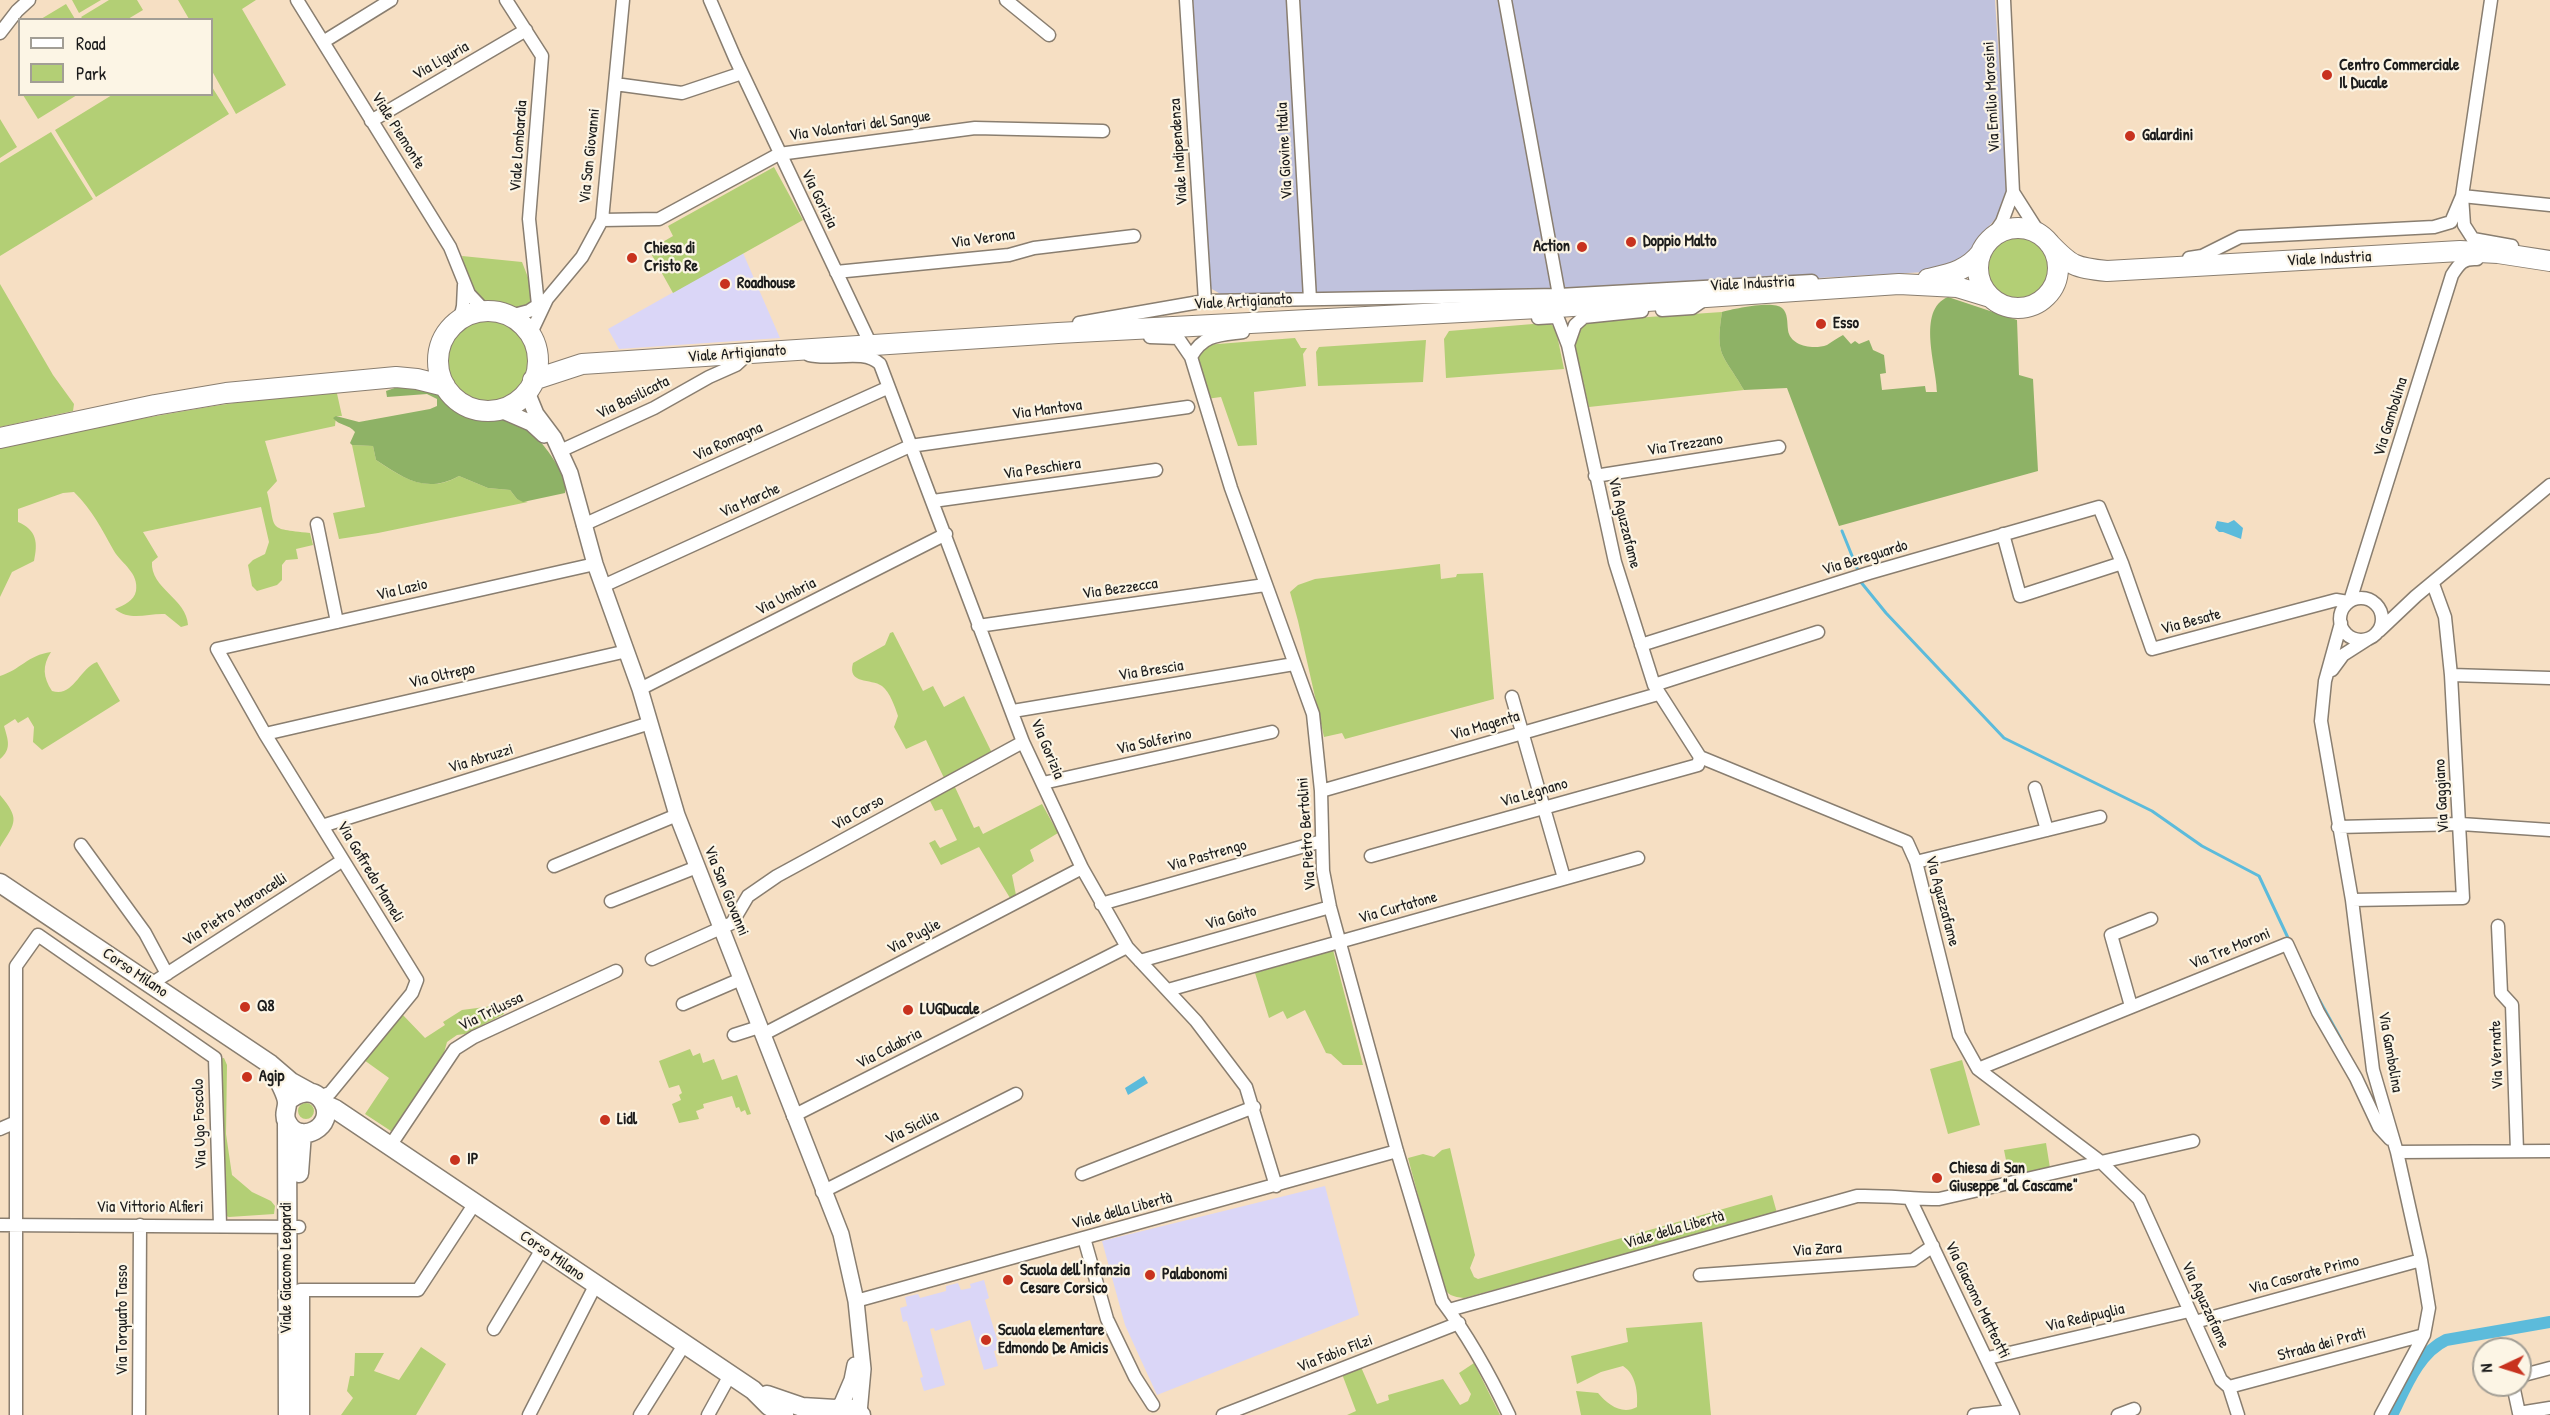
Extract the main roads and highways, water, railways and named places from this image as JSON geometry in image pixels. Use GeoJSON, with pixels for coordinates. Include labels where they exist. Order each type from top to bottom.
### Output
{"type":"FeatureCollection","features":[{"type":"Feature","properties":{"kind":"main road","name":"Viale Industria"},"geometry":{"type":"LineString","coordinates":[[1558,301],[1707,298],[1899,284],[1961,271],[1974,262],[1985,247],[2001,232],[2014,228],[2029,230],[2045,239],[2065,260],[2079,268],[2107,271],[2460,251],[2546,261]]}},
{"type":"Feature","properties":{"kind":"main road"},"geometry":{"type":"LineString","coordinates":[[2045,239],[2056,256],[2058,271],[2051,291]]}},
{"type":"Feature","properties":{"kind":"main road"},"geometry":{"type":"LineString","coordinates":[[1985,247],[1979,276],[1990,297]]}},
{"type":"Feature","properties":{"kind":"main road","name":"Viale Industria"},"geometry":{"type":"LineString","coordinates":[[1899,284],[1957,287],[1990,297],[2003,305],[2018,308],[2033,305],[2051,291],[2107,271]]}},
{"type":"Feature","properties":{"kind":"main road","name":"Viale Artigianato"},"geometry":{"type":"LineString","coordinates":[[533,343],[553,360],[579,364],[1058,333],[1447,312],[1558,301]]}},
{"type":"Feature","properties":{"kind":"main road"},"geometry":{"type":"LineString","coordinates":[[396,377],[419,367],[439,350],[447,333],[460,319],[472,313],[492,310],[510,316],[533,343],[537,366],[530,386],[517,403],[501,410],[477,410],[453,397],[445,386],[440,375],[439,350]]}},
{"type":"Feature","properties":{"kind":"main road","name":"Viale Artigianato"},"geometry":{"type":"LineString","coordinates":[[530,386],[579,364]]}},
{"type":"Feature","properties":{"kind":"main road"},"geometry":{"type":"LineString","coordinates":[[0,438],[155,405],[226,393],[396,377],[417,379],[445,386]]}},
{"type":"Feature","properties":{"kind":"main road","name":"Corso Milano"},"geometry":{"type":"LineString","coordinates":[[0,883],[270,1064],[338,1120],[352,1122],[390,1146],[595,1286],[753,1390],[769,1406],[784,1415]]}},
{"type":"Feature","properties":{"kind":"main road"},"geometry":{"type":"LineString","coordinates":[[270,1064],[287,1102],[285,1112],[287,1122],[293,1130],[302,1133]]}},
{"type":"Feature","properties":{"kind":"main road","name":"Corso Milano"},"geometry":{"type":"LineString","coordinates":[[287,1102],[302,1092],[319,1104]]}},
{"type":"Feature","properties":{"kind":"main road","name":"Corso Milano"},"geometry":{"type":"LineString","coordinates":[[302,1133],[311,1133],[319,1129],[319,1104]]}},
{"type":"Feature","properties":{"kind":"main road","name":"Viale Giacomo Leopardi"},"geometry":{"type":"LineString","coordinates":[[287,1122],[293,1226],[300,1290],[300,1415]]}},
{"type":"Feature","properties":{"kind":"main road","name":"Viale Giacomo Leopardi"},"geometry":{"type":"LineString","coordinates":[[288,1415],[293,1226],[302,1133]]}},
{"type":"Feature","properties":{"kind":"main road","name":"Corso Milano"},"geometry":{"type":"LineString","coordinates":[[753,1390],[802,1407],[834,1410],[850,1408],[860,1414]]}},
{"type":"Feature","properties":{"kind":"water"},"geometry":{"type":"Polygon","coordinates":[[[2234,520],[2243,528],[2241,539],[2219,532],[2215,528],[2217,521],[2228,523],[2234,520]]]}},
{"type":"Feature","properties":{"kind":"water"},"geometry":{"type":"Polygon","coordinates":[[[1144,1076],[1148,1083],[1128,1095],[1125,1088],[1144,1076]]]}},
{"type":"Feature","properties":{"kind":"waterway"},"geometry":{"type":"LineString","coordinates":[[1842,531],[1859,573]]}},
{"type":"Feature","properties":{"kind":"waterway"},"geometry":{"type":"LineString","coordinates":[[1860,581],[1886,613],[2004,738],[2152,811],[2202,846],[2259,876],[2289,940]]}},
{"type":"Feature","properties":{"kind":"waterway"},"geometry":{"type":"LineString","coordinates":[[2316,994],[2342,1041]]}},
{"type":"Feature","properties":{"kind":"waterway"},"geometry":{"type":"LineString","coordinates":[[2392,1415],[2407,1383],[2420,1363],[2436,1346],[2446,1340],[2550,1322]]}},
{"type":"Feature","properties":{"kind":"place","name":"Centro Commerciale Il Ducale"},"geometry":{"type":"Point","coordinates":[2327,75]}},
{"type":"Feature","properties":{"kind":"place","name":"Galardini"},"geometry":{"type":"Point","coordinates":[2130,136]}},
{"type":"Feature","properties":{"kind":"place","name":"Doppio Malto"},"geometry":{"type":"Point","coordinates":[1631,242]}},
{"type":"Feature","properties":{"kind":"place","name":"Action"},"geometry":{"type":"Point","coordinates":[1582,247]}},
{"type":"Feature","properties":{"kind":"place","name":"Chiesa di Cristo Re"},"geometry":{"type":"Point","coordinates":[632,258]}},
{"type":"Feature","properties":{"kind":"place","name":"Roadhouse"},"geometry":{"type":"Point","coordinates":[725,284]}},
{"type":"Feature","properties":{"kind":"place","name":"Esso"},"geometry":{"type":"Point","coordinates":[1821,324]}},
{"type":"Feature","properties":{"kind":"place","name":"Q8"},"geometry":{"type":"Point","coordinates":[245,1007]}},
{"type":"Feature","properties":{"kind":"place","name":"LUGDucale"},"geometry":{"type":"Point","coordinates":[908,1010]}},
{"type":"Feature","properties":{"kind":"place","name":"Agip"},"geometry":{"type":"Point","coordinates":[247,1077]}},
{"type":"Feature","properties":{"kind":"place","name":"Lidl"},"geometry":{"type":"Point","coordinates":[605,1120]}},
{"type":"Feature","properties":{"kind":"place","name":"IP"},"geometry":{"type":"Point","coordinates":[455,1160]}},
{"type":"Feature","properties":{"kind":"place","name":"Chiesa di San Giuseppe \"al Cascame\""},"geometry":{"type":"Point","coordinates":[1937,1178]}},
{"type":"Feature","properties":{"kind":"place","name":"Palabonomi"},"geometry":{"type":"Point","coordinates":[1150,1275]}},
{"type":"Feature","properties":{"kind":"place","name":"Scuola dell'Infanzia Cesare Corsico"},"geometry":{"type":"Point","coordinates":[1008,1280]}},
{"type":"Feature","properties":{"kind":"place","name":"Scuola elementare Edmondo De Amicis"},"geometry":{"type":"Point","coordinates":[986,1340]}}]}
